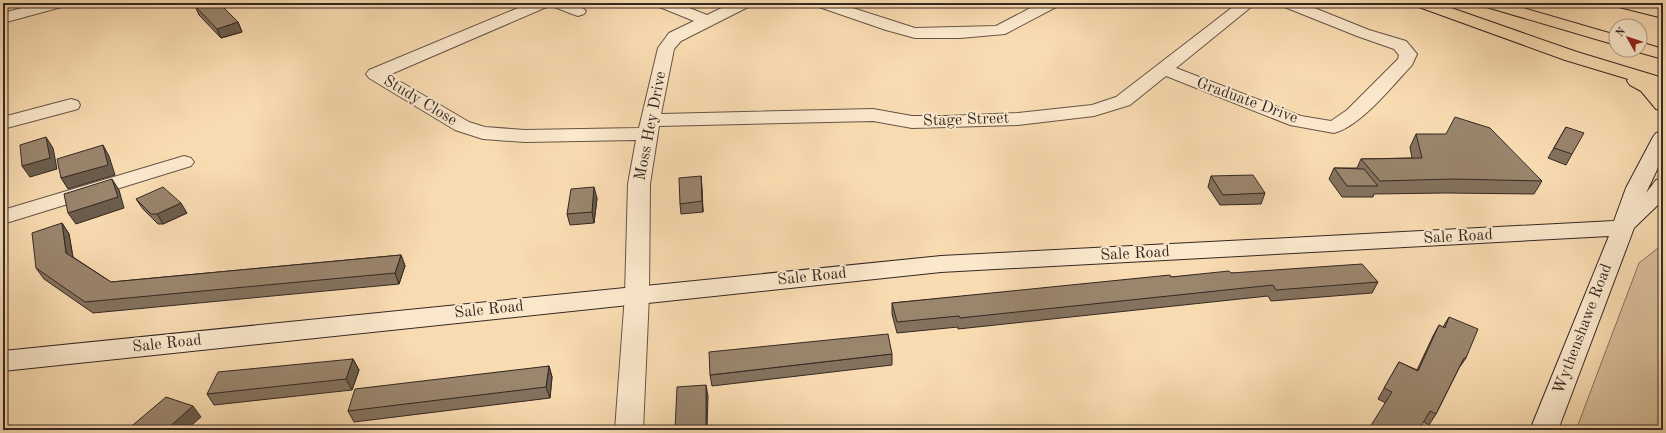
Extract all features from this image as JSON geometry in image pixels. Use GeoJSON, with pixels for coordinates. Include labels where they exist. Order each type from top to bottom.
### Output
{"type":"FeatureCollection","features":[{"type":"Feature","properties":{"kind":"highway"},"geometry":{"type":"LineString","coordinates":[[1422,3],[1610,68],[1663,84]]}},
{"type":"Feature","properties":{"kind":"highway"},"geometry":{"type":"LineString","coordinates":[[1489,3],[1578,22],[1608,25]]}},
{"type":"Feature","properties":{"kind":"highway"},"geometry":{"type":"LineString","coordinates":[[1539,3],[1608,36]]}},
{"type":"Feature","properties":{"kind":"highway"},"geometry":{"type":"LineString","coordinates":[[1621,3],[1660,12]]}},
{"type":"Feature","properties":{"kind":"highway"},"geometry":{"type":"LineString","coordinates":[[1648,34],[1663,38]]}},
{"type":"Feature","properties":{"kind":"highway"},"geometry":{"type":"LineString","coordinates":[[1648,49],[1663,54]]}},
{"type":"Feature","properties":{"kind":"highway"},"geometry":{"type":"LineString","coordinates":[[1610,68],[1647,87],[1663,105]]}},
{"type":"Feature","properties":{"kind":"street"},"geometry":{"type":"LineString","coordinates":[[3,18],[59,3]]}},
{"type":"Feature","properties":{"kind":"street","name":"Study Close"},"geometry":{"type":"LineString","coordinates":[[543,3],[375,74],[462,126],[483,133],[525,136],[648,127]]}},
{"type":"Feature","properties":{"kind":"street"},"geometry":{"type":"LineString","coordinates":[[558,3],[578,11]]}},
{"type":"Feature","properties":{"kind":"street"},"geometry":{"type":"LineString","coordinates":[[664,3],[708,21]]}},
{"type":"Feature","properties":{"kind":"street","name":"Moss Hey Drive"},"geometry":{"type":"LineString","coordinates":[[629,430],[637,295],[639,184],[648,127],[666,48],[676,37],[744,3]]}},
{"type":"Feature","properties":{"kind":"street"},"geometry":{"type":"LineString","coordinates":[[822,3],[892,27],[915,33],[999,31],[1052,3]]}},
{"type":"Feature","properties":{"kind":"street","name":"Stage Street"},"geometry":{"type":"LineString","coordinates":[[648,127],[873,115],[912,122],[1018,119],[1094,110],[1123,101],[1248,3]]}},
{"type":"Feature","properties":{"kind":"street","name":"Graduate Drive"},"geometry":{"type":"LineString","coordinates":[[1164,69],[1297,121],[1334,127],[1354,114],[1406,61],[1408,54],[1400,45],[1363,33],[1288,3]]}},
{"type":"Feature","properties":{"kind":"street"},"geometry":{"type":"LineString","coordinates":[[3,123],[71,105]]}},
{"type":"Feature","properties":{"kind":"street","name":"Wythenshawe Road"},"geometry":{"type":"LineString","coordinates":[[1544,430],[1623,228],[1637,188],[1656,164],[1663,137]]}},
{"type":"Feature","properties":{"kind":"street"},"geometry":{"type":"LineString","coordinates":[[3,217],[184,162]]}},
{"type":"Feature","properties":{"kind":"street","name":"Wythenshawe Road"},"geometry":{"type":"LineString","coordinates":[[1623,228],[1658,193],[1663,184]]}},
{"type":"Feature","properties":{"kind":"street","name":"Sale Road"},"geometry":{"type":"LineString","coordinates":[[3,361],[941,264],[1623,228]]}},
{"type":"Feature","properties":{"kind":"shaded area"},"geometry":{"type":"Polygon","coordinates":[[[1663,244],[1663,430],[1576,430],[1639,263],[1663,244]]]}},
{"type":"Feature","properties":{"kind":"building"},"geometry":{"type":"Polygon","coordinates":[[[205,3],[219,3],[238,22],[217,29],[195,6],[205,3]]]}},
{"type":"Feature","properties":{"kind":"building"},"geometry":{"type":"Polygon","coordinates":[[[1455,117],[1490,128],[1542,181],[1453,179],[1380,181],[1361,159],[1422,158],[1416,134],[1446,134],[1455,117]]]}},
{"type":"Feature","properties":{"kind":"building"},"geometry":{"type":"Polygon","coordinates":[[[1566,127],[1584,133],[1572,154],[1554,148],[1566,127]]]}},
{"type":"Feature","properties":{"kind":"building"},"geometry":{"type":"Polygon","coordinates":[[[46,137],[50,158],[22,166],[20,145],[46,137]]]}},
{"type":"Feature","properties":{"kind":"building"},"geometry":{"type":"Polygon","coordinates":[[[103,145],[108,165],[61,178],[57,159],[103,145]]]}},
{"type":"Feature","properties":{"kind":"building"},"geometry":{"type":"Polygon","coordinates":[[[1334,168],[1364,169],[1378,186],[1347,186],[1334,168]]]}},
{"type":"Feature","properties":{"kind":"building"},"geometry":{"type":"Polygon","coordinates":[[[1253,175],[1265,193],[1223,195],[1211,176],[1253,175]]]}},
{"type":"Feature","properties":{"kind":"building"},"geometry":{"type":"Polygon","coordinates":[[[701,176],[702,201],[680,204],[679,178],[701,176]]]}},
{"type":"Feature","properties":{"kind":"building"},"geometry":{"type":"Polygon","coordinates":[[[112,179],[118,197],[68,213],[64,194],[112,179]]]}},
{"type":"Feature","properties":{"kind":"building"},"geometry":{"type":"Polygon","coordinates":[[[163,187],[181,203],[157,214],[151,214],[136,199],[163,187]]]}},
{"type":"Feature","properties":{"kind":"building"},"geometry":{"type":"Polygon","coordinates":[[[594,187],[592,212],[567,214],[571,189],[594,187]]]}},
{"type":"Feature","properties":{"kind":"building"},"geometry":{"type":"Polygon","coordinates":[[[62,223],[66,253],[111,282],[401,255],[395,273],[85,302],[36,268],[32,233],[62,223]]]}},
{"type":"Feature","properties":{"kind":"building"},"geometry":{"type":"Polygon","coordinates":[[[1362,264],[1378,282],[1276,290],[1273,285],[960,318],[959,316],[897,322],[892,303],[1170,275],[1171,277],[1229,271],[1231,273],[1362,264]]]}},
{"type":"Feature","properties":{"kind":"building"},"geometry":{"type":"Polygon","coordinates":[[[1449,317],[1478,329],[1466,358],[1464,358],[1436,414],[1430,411],[1419,430],[1368,430],[1392,392],[1384,388],[1399,362],[1418,371],[1439,325],[1445,328],[1449,317]]]}},
{"type":"Feature","properties":{"kind":"building"},"geometry":{"type":"Polygon","coordinates":[[[888,334],[892,354],[710,375],[709,352],[888,334]]]}},
{"type":"Feature","properties":{"kind":"building"},"geometry":{"type":"Polygon","coordinates":[[[353,359],[346,379],[207,394],[218,372],[353,359]]]}},
{"type":"Feature","properties":{"kind":"building"},"geometry":{"type":"Polygon","coordinates":[[[549,366],[546,387],[348,411],[355,389],[549,366]]]}},
{"type":"Feature","properties":{"kind":"building"},"geometry":{"type":"Polygon","coordinates":[[[706,385],[706,430],[675,430],[677,387],[706,385]]]}},
{"type":"Feature","properties":{"kind":"building"},"geometry":{"type":"Polygon","coordinates":[[[166,397],[193,406],[166,430],[127,430],[166,397]]]}}]}
